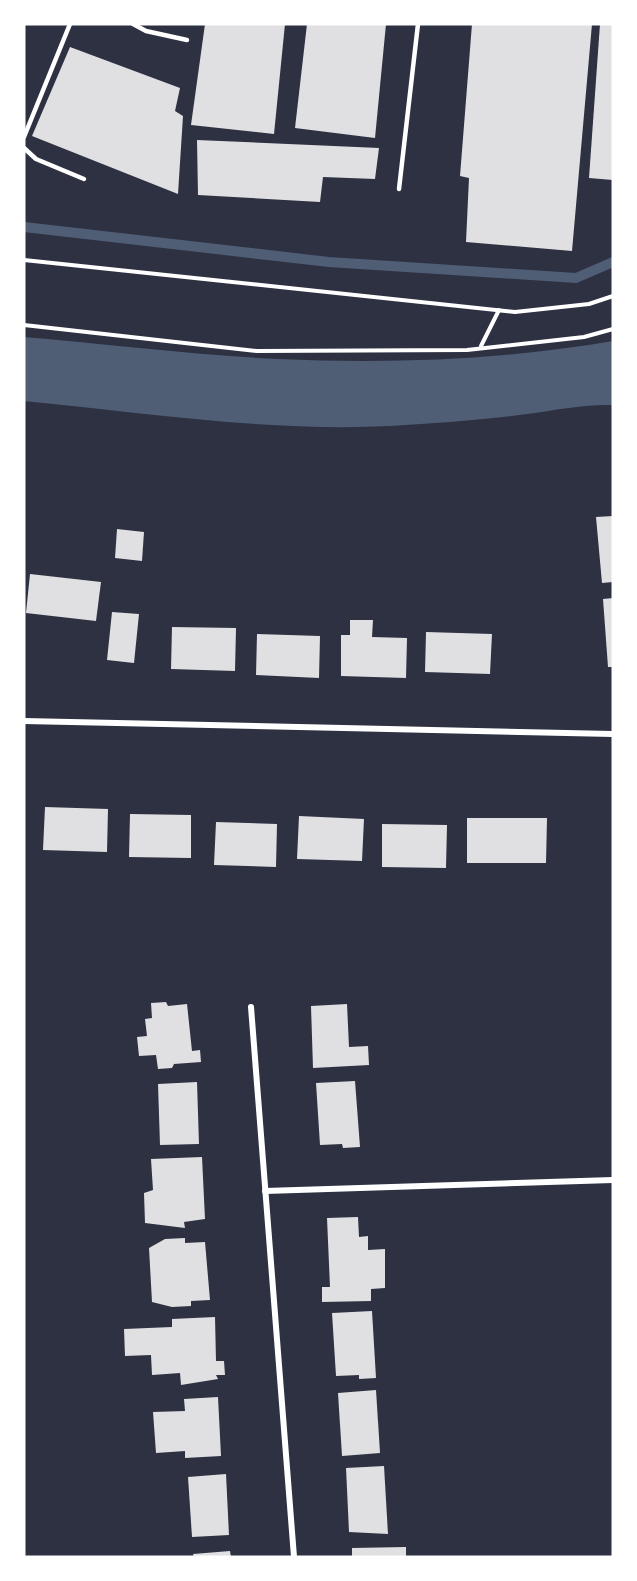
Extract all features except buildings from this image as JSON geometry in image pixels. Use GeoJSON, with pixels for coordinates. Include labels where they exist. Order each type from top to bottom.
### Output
{"type":"FeatureCollection","features":[{"type":"Feature","properties":{"kind":"street"},"geometry":{"type":"LineString","coordinates":[[24,721],[613,734]]}},
{"type":"Feature","properties":{"kind":"street"},"geometry":{"type":"LineString","coordinates":[[251,1007],[294,1557]]}},
{"type":"Feature","properties":{"kind":"street"},"geometry":{"type":"LineString","coordinates":[[265,1191],[613,1180]]}},
{"type":"Feature","properties":{"kind":"lane"},"geometry":{"type":"LineString","coordinates":[[24,137],[70,24]]}},
{"type":"Feature","properties":{"kind":"lane"},"geometry":{"type":"LineString","coordinates":[[133,24],[146,32],[187,39]]}},
{"type":"Feature","properties":{"kind":"lane"},"geometry":{"type":"LineString","coordinates":[[399,189],[418,24]]}},
{"type":"Feature","properties":{"kind":"lane"},"geometry":{"type":"LineString","coordinates":[[24,148],[36,159],[84,179]]}},
{"type":"Feature","properties":{"kind":"path"},"geometry":{"type":"LineString","coordinates":[[24,260],[514,312],[552,310],[589,304],[613,296]]}},
{"type":"Feature","properties":{"kind":"path"},"geometry":{"type":"LineString","coordinates":[[480,347],[499,310]]}},
{"type":"Feature","properties":{"kind":"path"},"geometry":{"type":"LineString","coordinates":[[24,325],[257,351],[467,350],[584,337],[613,329]]}},
{"type":"Feature","properties":{"kind":"water"},"geometry":{"type":"Polygon","coordinates":[[[24,337],[246,357],[362,361],[446,359],[530,353],[613,341],[613,405],[581,406],[459,421],[345,427],[253,424],[24,401],[24,337]]]}},
{"type":"Feature","properties":{"kind":"waterway"},"geometry":{"type":"LineString","coordinates":[[24,227],[329,262],[576,278],[613,262]]}}]}
